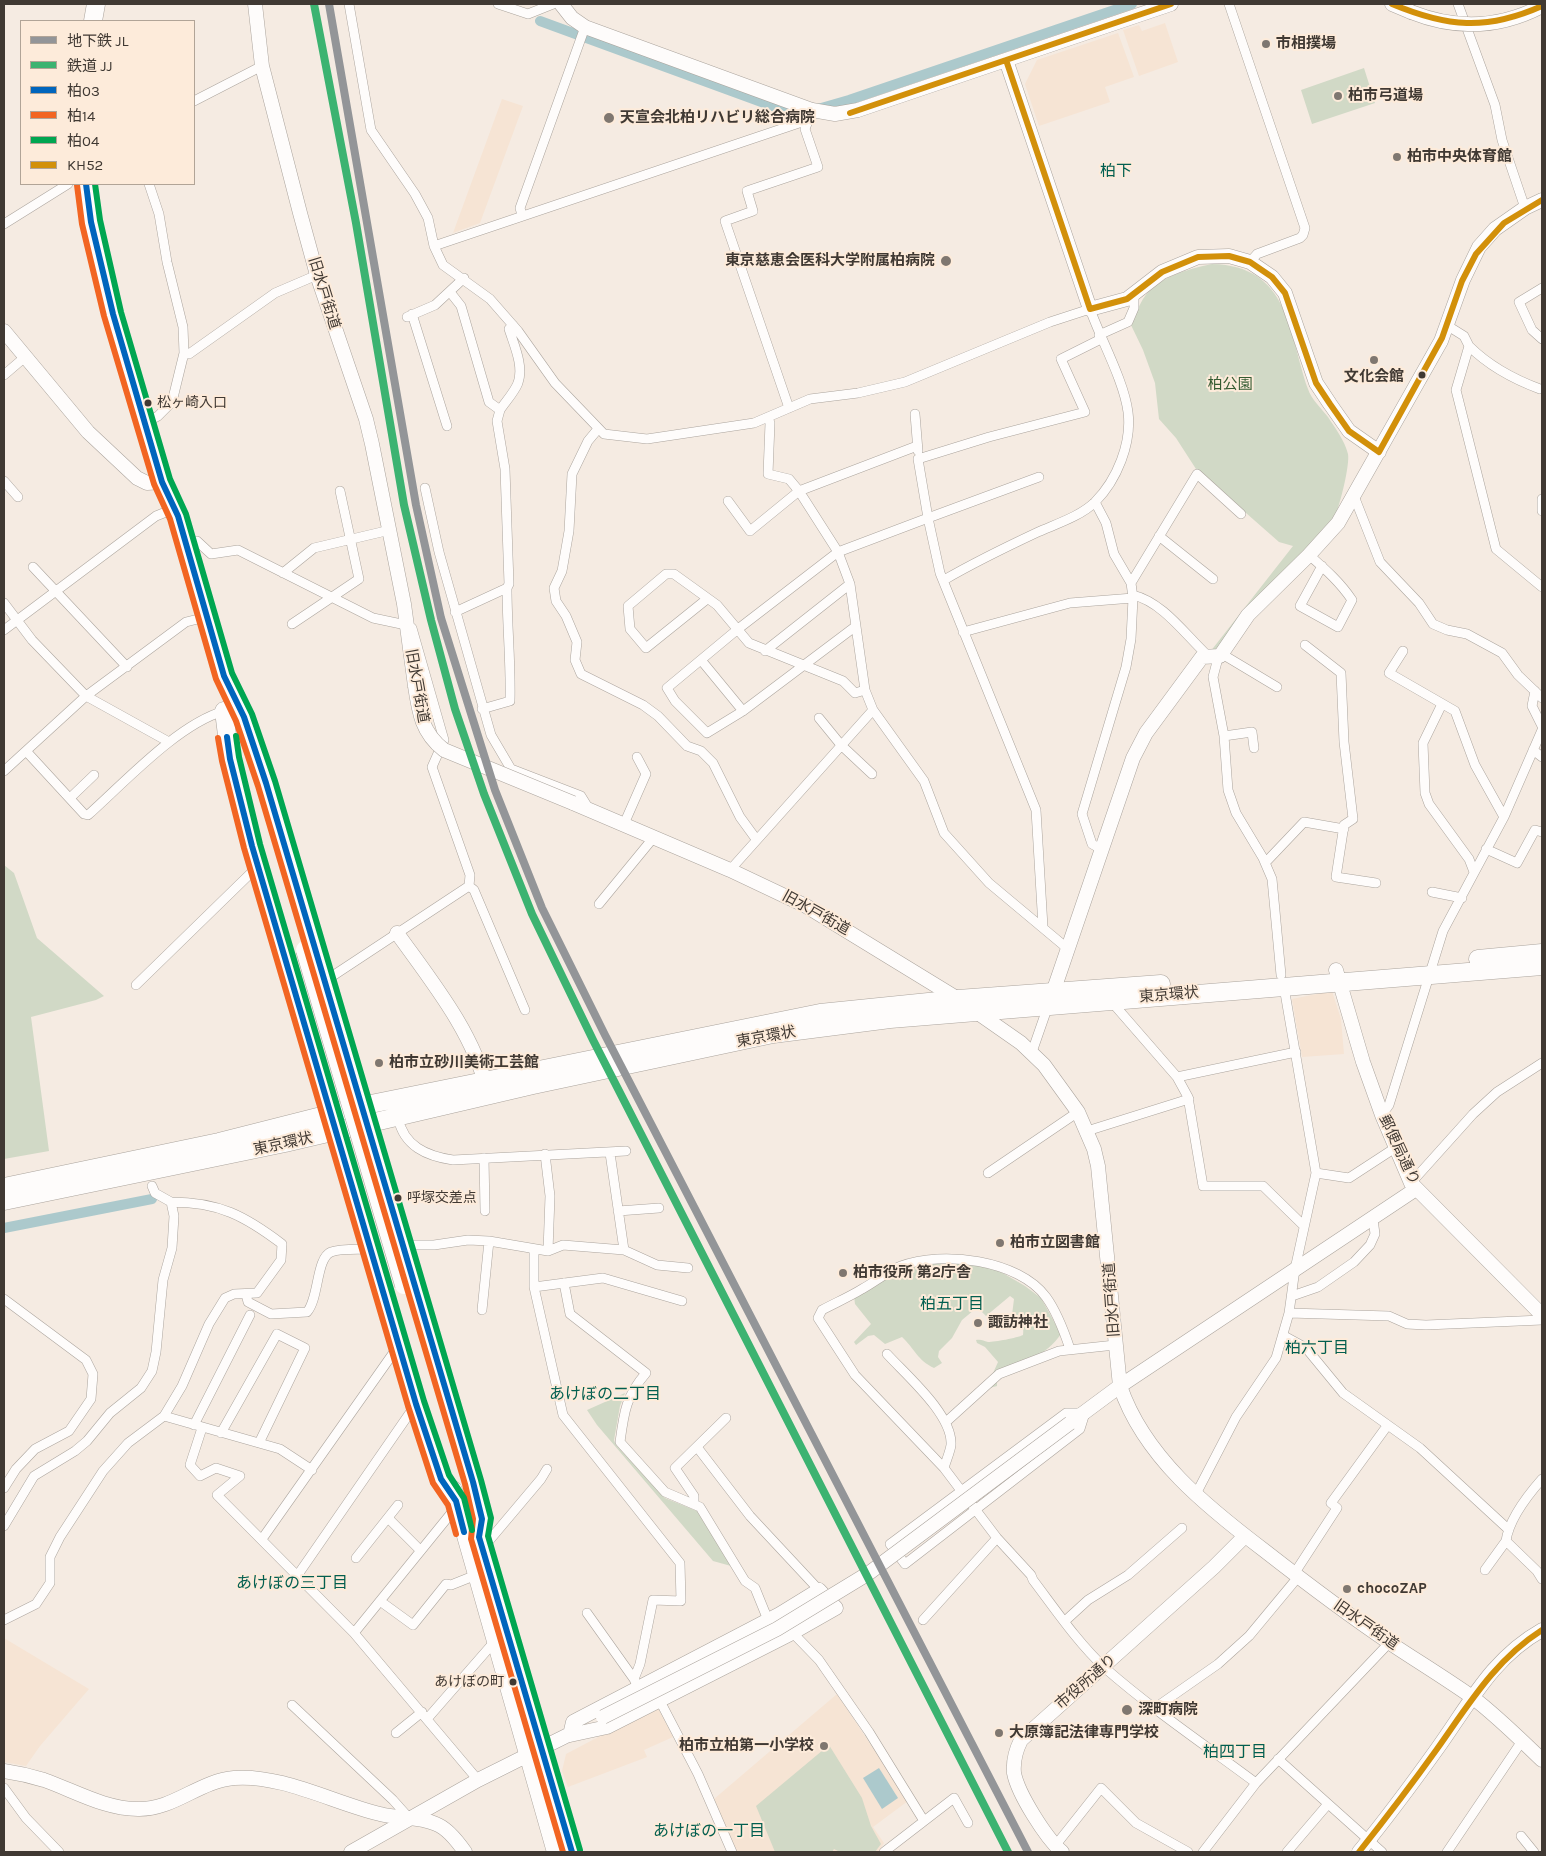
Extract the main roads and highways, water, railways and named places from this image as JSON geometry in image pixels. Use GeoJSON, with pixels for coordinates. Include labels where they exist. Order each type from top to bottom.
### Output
{"type":"FeatureCollection","features":[{"type":"Feature","properties":{"kind":"highway"},"geometry":{"type":"LineString","coordinates":[[93,20],[96,4]]}},
{"type":"Feature","properties":{"kind":"highway"},"geometry":{"type":"LineString","coordinates":[[86,185],[102,273],[162,482],[166,512],[224,710],[300,951]]}},
{"type":"Feature","properties":{"kind":"highway"},"geometry":{"type":"LineString","coordinates":[[162,482],[178,516],[186,542],[300,951],[399,1287],[480,1543],[535,1752],[556,1852]]}},
{"type":"Feature","properties":{"kind":"highway"},"geometry":{"type":"LineString","coordinates":[[224,676],[236,697],[260,764],[473,1482],[482,1519],[480,1543]]}},
{"type":"Feature","properties":{"kind":"highway"},"geometry":{"type":"LineString","coordinates":[[224,710],[230,760],[258,869],[416,1404],[441,1479],[456,1503]]}},
{"type":"Feature","properties":{"kind":"highway","name":"東京環状"},"geometry":{"type":"LineString","coordinates":[[1432,969],[1542,953]]}},
{"type":"Feature","properties":{"kind":"highway","name":"東京環状"},"geometry":{"type":"LineString","coordinates":[[634,1057],[773,1034],[890,1019],[976,1012],[1050,999],[1432,969],[1542,966]]}},
{"type":"Feature","properties":{"kind":"highway","name":"東京環状"},"geometry":{"type":"LineString","coordinates":[[4,1187],[219,1142],[361,1106],[487,1088],[585,1068],[820,1013],[958,999],[1110,1000],[1282,981]]}},
{"type":"Feature","properties":{"kind":"highway","name":"東京環状"},"geometry":{"type":"LineString","coordinates":[[4,1201],[398,1118],[487,1088]]}},
{"type":"Feature","properties":{"kind":"highway"},"geometry":{"type":"LineString","coordinates":[[399,1287],[456,1503],[495,1641],[572,1852]]}},
{"type":"Feature","properties":{"kind":"water"},"geometry":{"type":"Polygon","coordinates":[[[879,1768],[898,1798],[882,1809],[863,1778],[879,1768]]]}},
{"type":"Feature","properties":{"kind":"waterway"},"geometry":{"type":"LineString","coordinates":[[540,21],[797,115],[849,100],[1132,4]]}},
{"type":"Feature","properties":{"kind":"waterway"},"geometry":{"type":"LineString","coordinates":[[4,1228],[152,1199]]}},
{"type":"Feature","properties":{"kind":"metro line","name":"JL"},"geometry":{"type":"LineString","coordinates":[[329,4],[416,505],[441,618],[495,790],[542,908],[605,1035],[1028,1852]]}},
{"type":"Feature","properties":{"kind":"rail line","name":"JJ"},"geometry":{"type":"LineString","coordinates":[[314,4],[356,223],[404,505],[431,620],[455,709],[484,794],[532,914],[593,1040],[1008,1852]]}},
{"type":"Feature","properties":{"kind":"place","name":"市相撲場"},"geometry":{"type":"Point","coordinates":[1266,44]}},
{"type":"Feature","properties":{"kind":"place","name":"柏市弓道場"},"geometry":{"type":"Point","coordinates":[1338,96]}},
{"type":"Feature","properties":{"kind":"place","name":"天宣会北柏リハビリ総合病院"},"geometry":{"type":"Point","coordinates":[609,118]}},
{"type":"Feature","properties":{"kind":"place","name":"柏市中央体育館"},"geometry":{"type":"Point","coordinates":[1397,157]}},
{"type":"Feature","properties":{"kind":"place","name":"東京慈恵会医科大学附属柏病院"},"geometry":{"type":"Point","coordinates":[946,261]}},
{"type":"Feature","properties":{"kind":"place","name":"文化会館"},"geometry":{"type":"Point","coordinates":[1374,360]}},
{"type":"Feature","properties":{"kind":"place","name":"松ヶ崎入口"},"geometry":{"type":"Point","coordinates":[148,403]}},
{"type":"Feature","properties":{"kind":"place","name":"柏市立砂川美術工芸館"},"geometry":{"type":"Point","coordinates":[379,1063]}},
{"type":"Feature","properties":{"kind":"place","name":"呼塚交差点"},"geometry":{"type":"Point","coordinates":[398,1198]}},
{"type":"Feature","properties":{"kind":"place","name":"柏市立図書館"},"geometry":{"type":"Point","coordinates":[1000,1243]}},
{"type":"Feature","properties":{"kind":"place","name":"柏市役所 第2庁舎"},"geometry":{"type":"Point","coordinates":[843,1273]}},
{"type":"Feature","properties":{"kind":"place","name":"諏訪神社"},"geometry":{"type":"Point","coordinates":[978,1323]}},
{"type":"Feature","properties":{"kind":"place","name":"chocoZAP"},"geometry":{"type":"Point","coordinates":[1347,1589]}},
{"type":"Feature","properties":{"kind":"place","name":"あけぼの町"},"geometry":{"type":"Point","coordinates":[513,1682]}},
{"type":"Feature","properties":{"kind":"place","name":"深町病院"},"geometry":{"type":"Point","coordinates":[1127,1710]}},
{"type":"Feature","properties":{"kind":"place","name":"大原簿記法律専門学校"},"geometry":{"type":"Point","coordinates":[999,1733]}},
{"type":"Feature","properties":{"kind":"place","name":"柏市立柏第一小学校"},"geometry":{"type":"Point","coordinates":[824,1746]}},
{"type":"Feature","properties":{"kind":"district","name":"柏下"},"geometry":{"type":"Point","coordinates":[1116,171]}},
{"type":"Feature","properties":{"kind":"district","name":"柏五丁目"},"geometry":{"type":"Point","coordinates":[952,1304]}},
{"type":"Feature","properties":{"kind":"district","name":"柏六丁目"},"geometry":{"type":"Point","coordinates":[1317,1348]}},
{"type":"Feature","properties":{"kind":"district","name":"あけぼの二丁目"},"geometry":{"type":"Point","coordinates":[605,1394]}},
{"type":"Feature","properties":{"kind":"district","name":"あけぼの三丁目"},"geometry":{"type":"Point","coordinates":[292,1583]}},
{"type":"Feature","properties":{"kind":"district","name":"柏四丁目"},"geometry":{"type":"Point","coordinates":[1235,1752]}},
{"type":"Feature","properties":{"kind":"district","name":"あけぼの一丁目"},"geometry":{"type":"Point","coordinates":[709,1831]}},
{"type":"Feature","properties":{"kind":"park label","name":"柏公園"},"geometry":{"type":"Point","coordinates":[1230,385]}}]}
